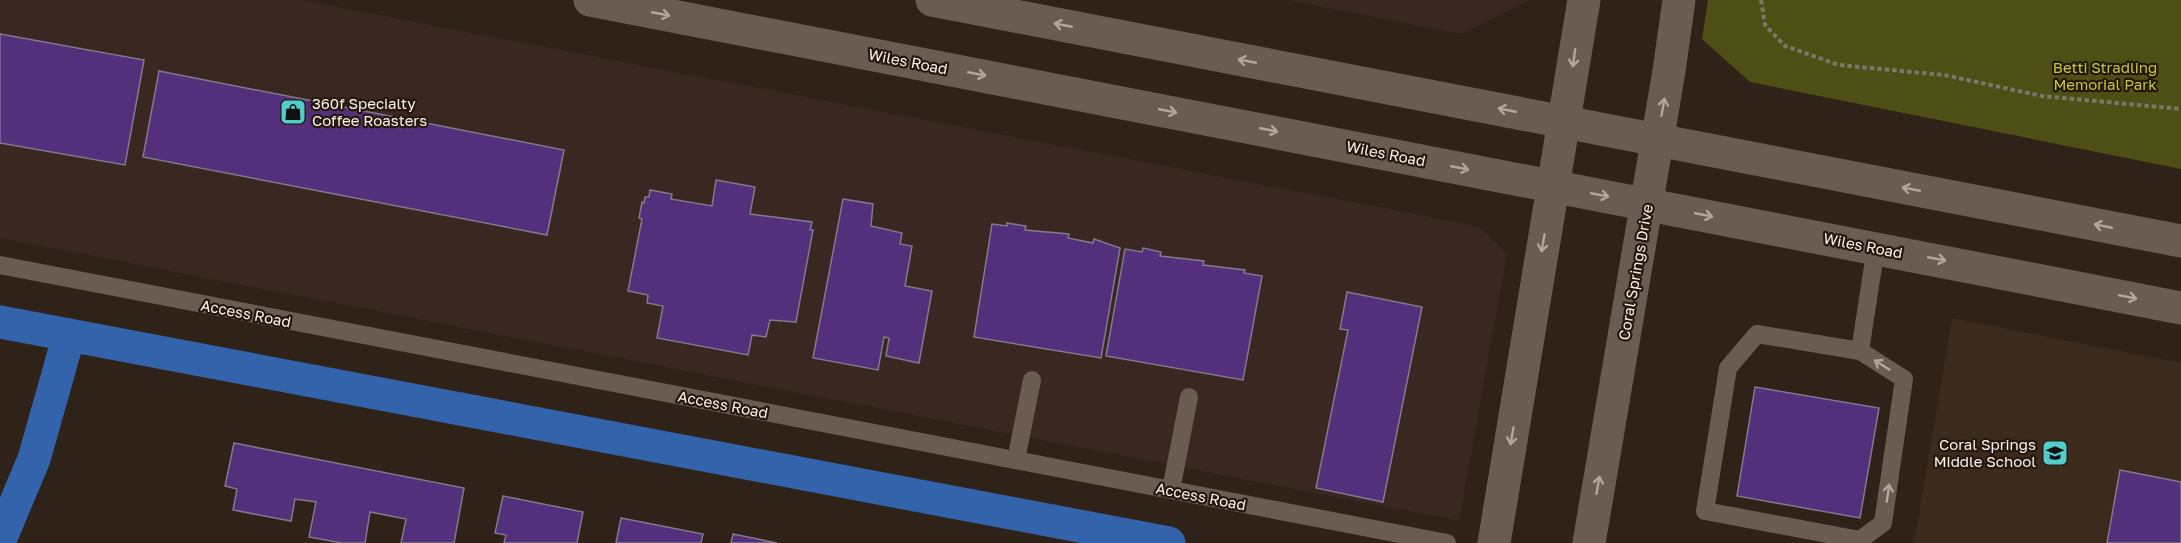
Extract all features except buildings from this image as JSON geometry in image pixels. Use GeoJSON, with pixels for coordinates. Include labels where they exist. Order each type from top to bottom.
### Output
{"type":"FeatureCollection","features":[{"type":"Feature","properties":{"kind":"main road"},"geometry":{"type":"LineString","coordinates":[[932,0],[2181,241]]}},
{"type":"Feature","properties":{"kind":"main road"},"geometry":{"type":"LineString","coordinates":[[1494,543],[1584,0]]}},
{"type":"Feature","properties":{"kind":"main road","name":"Coral Springs Drive"},"geometry":{"type":"LineString","coordinates":[[1588,543],[1679,0]]}},
{"type":"Feature","properties":{"kind":"main road","name":"Wiles Road"},"geometry":{"type":"LineString","coordinates":[[599,1],[2181,308]]}},
{"type":"Feature","properties":{"kind":"lane"},"geometry":{"type":"LineString","coordinates":[[1860,351],[1876,248]]}},
{"type":"Feature","properties":{"kind":"lane","name":"Access Road"},"geometry":{"type":"LineString","coordinates":[[0,265],[1447,543]]}},
{"type":"Feature","properties":{"kind":"lane"},"geometry":{"type":"LineString","coordinates":[[1757,334],[1860,351],[1904,379],[1883,523],[1860,541],[1706,511],[1728,368],[1757,334]]}},
{"type":"Feature","properties":{"kind":"lane"},"geometry":{"type":"LineString","coordinates":[[1016,460],[1032,380]]}},
{"type":"Feature","properties":{"kind":"lane"},"geometry":{"type":"LineString","coordinates":[[1171,490],[1189,397]]}},
{"type":"Feature","properties":{"kind":"path"},"geometry":{"type":"LineString","coordinates":[[1761,0],[1765,25],[1785,46],[1839,65],[1944,75],[2042,96],[2181,109]]}},
{"type":"Feature","properties":{"kind":"shaded area"},"geometry":{"type":"Polygon","coordinates":[[[0,0],[301,0],[1478,226],[1507,253],[1459,521],[0,238],[0,0]]]}},
{"type":"Feature","properties":{"kind":"shaded area"},"geometry":{"type":"Polygon","coordinates":[[[1288,0],[1529,0],[1461,34],[1288,0]]]}},
{"type":"Feature","properties":{"kind":"shaded area","name":"Coral Springs Middle School"},"geometry":{"type":"Polygon","coordinates":[[[1952,318],[2181,363],[2181,543],[1914,543],[1952,318]]]}},
{"type":"Feature","properties":{"kind":"green space","name":"Betti Stradling Memorial Park"},"geometry":{"type":"Polygon","coordinates":[[[1708,0],[2181,0],[2181,169],[1750,82],[1702,39],[1708,0]]]}},
{"type":"Feature","properties":{"kind":"waterway"},"geometry":{"type":"LineString","coordinates":[[0,322],[1169,543]]}},
{"type":"Feature","properties":{"kind":"waterway"},"geometry":{"type":"LineString","coordinates":[[0,540],[34,459],[69,335]]}},
{"type":"Feature","properties":{"kind":"place","name":"360f Specialty Coffee Roasters"},"geometry":{"type":"Point","coordinates":[293,112]}},
{"type":"Feature","properties":{"kind":"place","name":"Coral Springs Middle School"},"geometry":{"type":"Point","coordinates":[2055,453]}}]}
